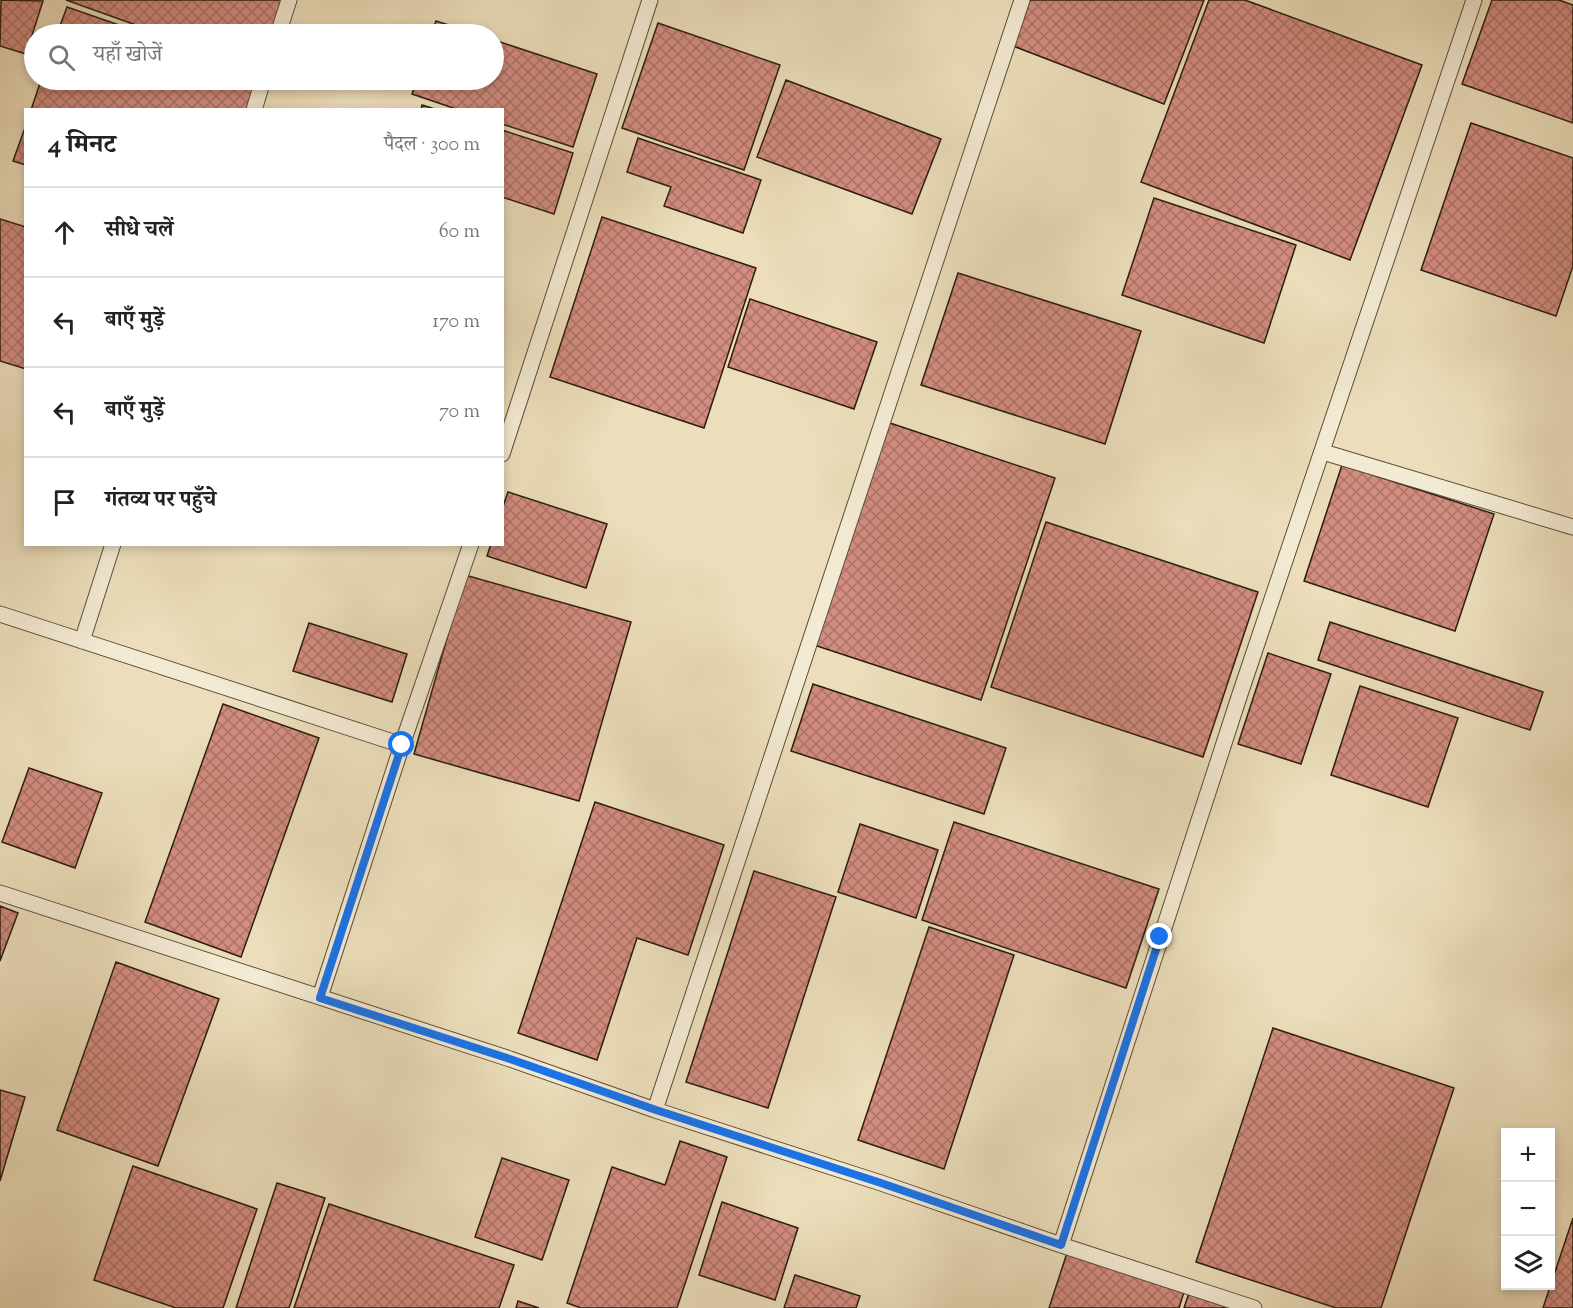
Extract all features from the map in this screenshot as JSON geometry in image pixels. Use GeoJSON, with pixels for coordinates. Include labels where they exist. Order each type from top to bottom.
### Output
{"type":"FeatureCollection","features":[{"type":"Feature","properties":{"kind":"lane"},"geometry":{"type":"LineString","coordinates":[[281,24],[289,0]]}},
{"type":"Feature","properties":{"kind":"lane"},"geometry":{"type":"LineString","coordinates":[[504,448],[650,0]]}},
{"type":"Feature","properties":{"kind":"lane"},"geometry":{"type":"LineString","coordinates":[[656,1110],[1022,0]]}},
{"type":"Feature","properties":{"kind":"lane"},"geometry":{"type":"LineString","coordinates":[[1061,1245],[1225,738],[1474,0]]}},
{"type":"Feature","properties":{"kind":"lane"},"geometry":{"type":"LineString","coordinates":[[255,108],[260,90]]}},
{"type":"Feature","properties":{"kind":"lane"},"geometry":{"type":"LineString","coordinates":[[1323,452],[1573,527]]}},
{"type":"Feature","properties":{"kind":"lane"},"geometry":{"type":"LineString","coordinates":[[82,641],[112,546]]}},
{"type":"Feature","properties":{"kind":"lane"},"geometry":{"type":"LineString","coordinates":[[320,998],[402,745],[470,546]]}},
{"type":"Feature","properties":{"kind":"lane"},"geometry":{"type":"LineString","coordinates":[[0,614],[402,745]]}},
{"type":"Feature","properties":{"kind":"lane"},"geometry":{"type":"LineString","coordinates":[[0,893],[510,1059],[656,1110],[1254,1308]]}},
{"type":"Feature","properties":{"kind":"building"},"geometry":{"type":"Polygon","coordinates":[[[1,0],[43,1],[36,24],[24,24],[24,53],[0,46],[1,0]]]}},
{"type":"Feature","properties":{"kind":"building"},"geometry":{"type":"Polygon","coordinates":[[[66,0],[283,0],[274,24],[133,24],[66,0]]]}},
{"type":"Feature","properties":{"kind":"building"},"geometry":{"type":"Polygon","coordinates":[[[1030,0],[1204,0],[1164,104],[1013,46],[1030,0]]]}},
{"type":"Feature","properties":{"kind":"building"},"geometry":{"type":"Polygon","coordinates":[[[1209,0],[1245,0],[1422,65],[1350,260],[1141,182],[1209,0]]]}},
{"type":"Feature","properties":{"kind":"building"},"geometry":{"type":"Polygon","coordinates":[[[1492,0],[1559,0],[1573,5],[1573,123],[1462,84],[1492,0]]]}},
{"type":"Feature","properties":{"kind":"building"},"geometry":{"type":"Polygon","coordinates":[[[67,7],[116,24],[61,24],[67,7]]]}},
{"type":"Feature","properties":{"kind":"building"},"geometry":{"type":"Polygon","coordinates":[[[658,23],[780,65],[744,170],[622,128],[658,23]]]}},
{"type":"Feature","properties":{"kind":"building"},"geometry":{"type":"Polygon","coordinates":[[[504,43],[597,74],[573,147],[504,125],[504,108],[453,108],[412,94],[413,90],[504,90],[504,43]]]}},
{"type":"Feature","properties":{"kind":"building"},"geometry":{"type":"Polygon","coordinates":[[[786,80],[941,139],[912,214],[757,157],[786,80]]]}},
{"type":"Feature","properties":{"kind":"building"},"geometry":{"type":"Polygon","coordinates":[[[38,90],[260,90],[254,108],[32,108],[38,90]]]}},
{"type":"Feature","properties":{"kind":"building"},"geometry":{"type":"Polygon","coordinates":[[[1471,123],[1573,158],[1573,266],[1556,316],[1421,270],[1471,123]]]}},
{"type":"Feature","properties":{"kind":"building"},"geometry":{"type":"Polygon","coordinates":[[[24,131],[24,164],[13,161],[24,131]]]}},
{"type":"Feature","properties":{"kind":"building"},"geometry":{"type":"Polygon","coordinates":[[[504,131],[573,153],[554,214],[504,198],[504,131]]]}},
{"type":"Feature","properties":{"kind":"building"},"geometry":{"type":"Polygon","coordinates":[[[638,138],[761,180],[743,233],[664,206],[671,187],[627,172],[638,138]]]}},
{"type":"Feature","properties":{"kind":"building"},"geometry":{"type":"Polygon","coordinates":[[[1154,198],[1296,245],[1264,343],[1122,295],[1154,198]]]}},
{"type":"Feature","properties":{"kind":"building"},"geometry":{"type":"Polygon","coordinates":[[[602,217],[756,268],[704,428],[550,377],[602,217]]]}},
{"type":"Feature","properties":{"kind":"building"},"geometry":{"type":"Polygon","coordinates":[[[0,219],[24,226],[24,368],[0,361],[0,219]]]}},
{"type":"Feature","properties":{"kind":"building"},"geometry":{"type":"Polygon","coordinates":[[[958,273],[1141,331],[1105,444],[921,385],[958,273]]]}},
{"type":"Feature","properties":{"kind":"building"},"geometry":{"type":"Polygon","coordinates":[[[750,299],[877,342],[854,409],[728,367],[750,299]]]}},
{"type":"Feature","properties":{"kind":"building"},"geometry":{"type":"Polygon","coordinates":[[[884,421],[1055,478],[981,700],[811,644],[884,421]]]}},
{"type":"Feature","properties":{"kind":"building"},"geometry":{"type":"Polygon","coordinates":[[[1342,465],[1494,514],[1455,631],[1304,581],[1342,465]]]}},
{"type":"Feature","properties":{"kind":"building"},"geometry":{"type":"Polygon","coordinates":[[[508,492],[607,524],[586,588],[487,556],[490,546],[504,546],[504,503],[508,492]]]}},
{"type":"Feature","properties":{"kind":"building"},"geometry":{"type":"Polygon","coordinates":[[[1046,522],[1258,592],[1203,757],[991,687],[1046,522]]]}},
{"type":"Feature","properties":{"kind":"building"},"geometry":{"type":"Polygon","coordinates":[[[465,575],[631,622],[579,801],[414,754],[465,575]]]}},
{"type":"Feature","properties":{"kind":"building"},"geometry":{"type":"Polygon","coordinates":[[[1330,622],[1543,692],[1530,730],[1318,660],[1330,622]]]}},
{"type":"Feature","properties":{"kind":"building"},"geometry":{"type":"Polygon","coordinates":[[[309,623],[407,654],[392,702],[293,671],[309,623]]]}},
{"type":"Feature","properties":{"kind":"building"},"geometry":{"type":"Polygon","coordinates":[[[1268,653],[1331,674],[1301,764],[1238,744],[1268,653]]]}},
{"type":"Feature","properties":{"kind":"building"},"geometry":{"type":"Polygon","coordinates":[[[813,684],[1006,748],[984,814],[791,751],[813,684]]]}},
{"type":"Feature","properties":{"kind":"building"},"geometry":{"type":"Polygon","coordinates":[[[1360,686],[1458,718],[1428,807],[1331,775],[1360,686]]]}},
{"type":"Feature","properties":{"kind":"building"},"geometry":{"type":"Polygon","coordinates":[[[223,704],[319,738],[241,957],[145,922],[223,704]]]}},
{"type":"Feature","properties":{"kind":"building"},"geometry":{"type":"Polygon","coordinates":[[[29,768],[102,793],[75,868],[2,842],[29,768]]]}},
{"type":"Feature","properties":{"kind":"building"},"geometry":{"type":"Polygon","coordinates":[[[595,802],[724,845],[688,955],[637,938],[597,1060],[518,1033],[595,802]]]}},
{"type":"Feature","properties":{"kind":"building"},"geometry":{"type":"Polygon","coordinates":[[[954,822],[1159,889],[1126,988],[922,920],[954,822]]]}},
{"type":"Feature","properties":{"kind":"building"},"geometry":{"type":"Polygon","coordinates":[[[860,824],[938,850],[916,918],[838,892],[860,824]]]}},
{"type":"Feature","properties":{"kind":"building"},"geometry":{"type":"Polygon","coordinates":[[[754,871],[836,897],[768,1108],[686,1082],[754,871]]]}},
{"type":"Feature","properties":{"kind":"building"},"geometry":{"type":"Polygon","coordinates":[[[0,906],[18,913],[0,961],[0,906]]]}},
{"type":"Feature","properties":{"kind":"building"},"geometry":{"type":"Polygon","coordinates":[[[929,927],[1014,955],[944,1169],[858,1140],[929,927]]]}},
{"type":"Feature","properties":{"kind":"building"},"geometry":{"type":"Polygon","coordinates":[[[116,962],[219,999],[158,1166],[57,1130],[116,962]]]}},
{"type":"Feature","properties":{"kind":"building"},"geometry":{"type":"Polygon","coordinates":[[[1273,1028],[1454,1088],[1381,1308],[1336,1308],[1196,1262],[1273,1028]]]}},
{"type":"Feature","properties":{"kind":"building"},"geometry":{"type":"Polygon","coordinates":[[[0,1090],[25,1097],[0,1181],[0,1090]]]}},
{"type":"Feature","properties":{"kind":"building"},"geometry":{"type":"Polygon","coordinates":[[[680,1141],[727,1157],[677,1308],[581,1308],[567,1303],[612,1167],[665,1185],[680,1141]]]}},
{"type":"Feature","properties":{"kind":"building"},"geometry":{"type":"Polygon","coordinates":[[[502,1158],[569,1180],[542,1260],[475,1237],[502,1158]]]}},
{"type":"Feature","properties":{"kind":"building"},"geometry":{"type":"Polygon","coordinates":[[[133,1166],[257,1209],[223,1308],[176,1308],[94,1280],[133,1166]]]}},
{"type":"Feature","properties":{"kind":"building"},"geometry":{"type":"Polygon","coordinates":[[[277,1183],[325,1198],[289,1308],[236,1308],[277,1183]]]}},
{"type":"Feature","properties":{"kind":"building"},"geometry":{"type":"Polygon","coordinates":[[[722,1202],[798,1228],[775,1300],[699,1275],[722,1202]]]}},
{"type":"Feature","properties":{"kind":"building"},"geometry":{"type":"Polygon","coordinates":[[[329,1204],[514,1265],[499,1308],[294,1308],[329,1204]]]}},
{"type":"Feature","properties":{"kind":"building"},"geometry":{"type":"Polygon","coordinates":[[[1573,1218],[1573,1308],[1543,1308],[1549,1290],[1555,1290],[1555,1272],[1573,1218]]]}},
{"type":"Feature","properties":{"kind":"building"},"geometry":{"type":"Polygon","coordinates":[[[1067,1253],[1184,1292],[1179,1308],[1049,1308],[1067,1253]]]}},
{"type":"Feature","properties":{"kind":"building"},"geometry":{"type":"Polygon","coordinates":[[[795,1275],[860,1296],[856,1308],[784,1308],[795,1275]]]}},
{"type":"Feature","properties":{"kind":"building"},"geometry":{"type":"Polygon","coordinates":[[[1189,1293],[1236,1308],[1184,1308],[1189,1293]]]}},
{"type":"Feature","properties":{"kind":"building"},"geometry":{"type":"Polygon","coordinates":[[[518,1301],[539,1308],[516,1308],[518,1301]]]}},
{"type":"Feature","properties":{"kind":"route"},"geometry":{"type":"LineString","coordinates":[[402,745],[320,998],[510,1059],[1061,1245],[1160,937]]}}]}
